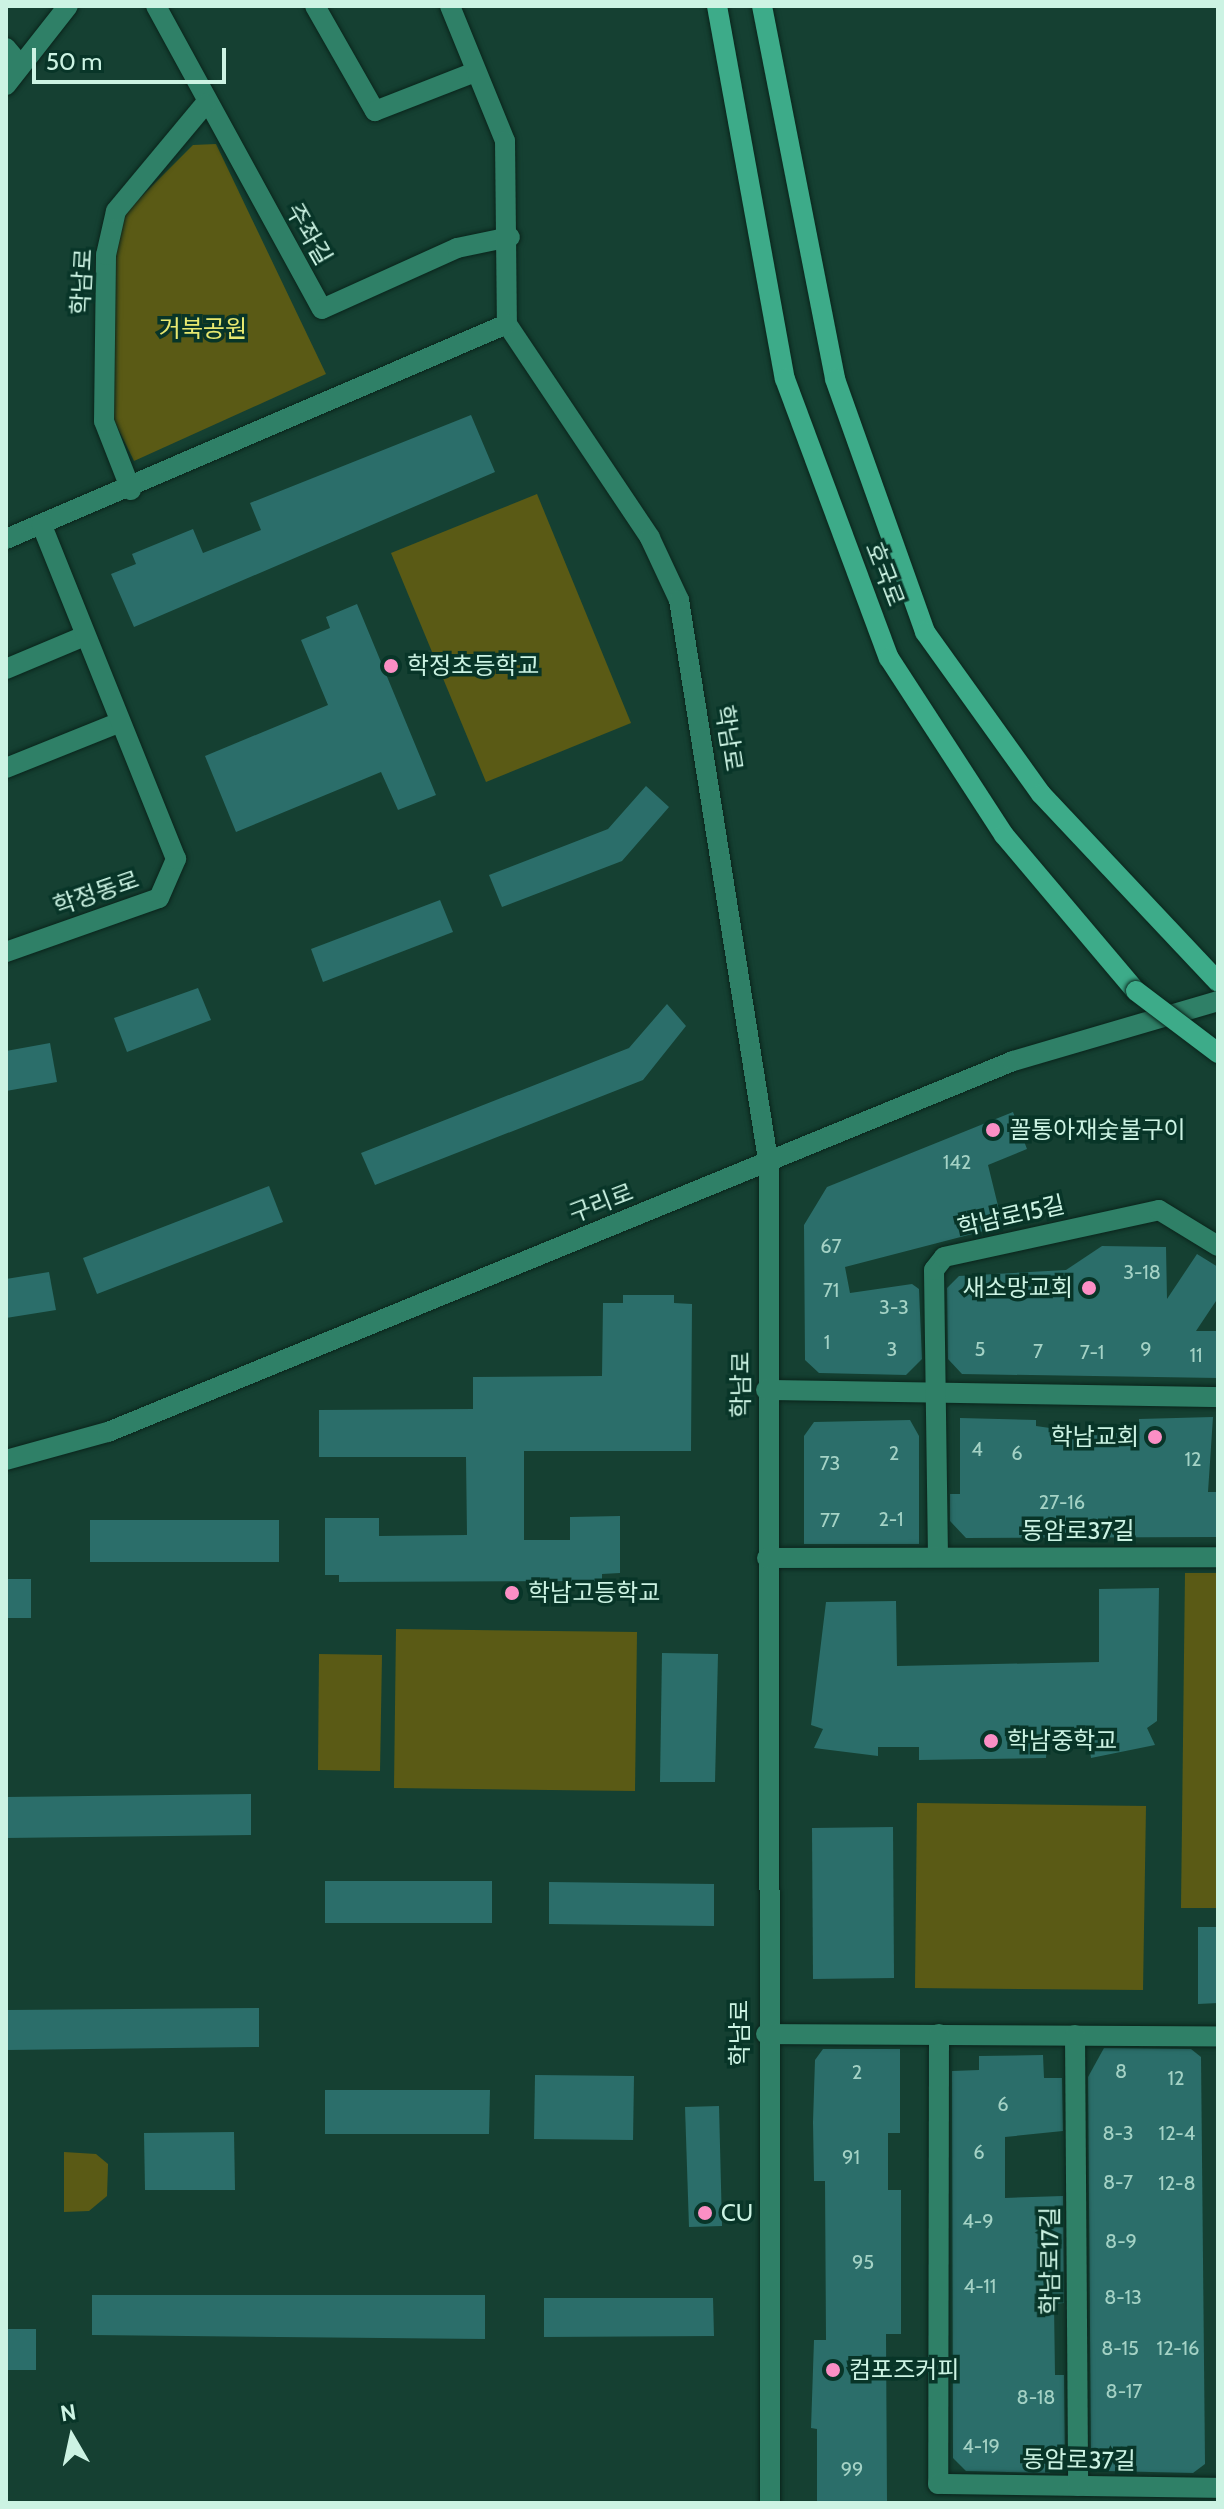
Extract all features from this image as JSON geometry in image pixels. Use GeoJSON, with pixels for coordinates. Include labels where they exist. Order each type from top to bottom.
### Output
{"type":"FeatureCollection","features":[{"type":"Feature","properties":{"kind":"main road","name":"호국로"},"geometry":{"type":"LineString","coordinates":[[717,6],[785,379],[889,658],[1004,835],[1136,991],[1218,1053]]}},
{"type":"Feature","properties":{"kind":"main road","name":"호국로"},"geometry":{"type":"LineString","coordinates":[[762,6],[835,379],[925,632],[1041,794],[1194,964],[1218,982]]}},
{"type":"Feature","properties":{"kind":"street"},"geometry":{"type":"LineString","coordinates":[[6,85],[68,6]]}},
{"type":"Feature","properties":{"kind":"street","name":"주좌길"},"geometry":{"type":"LineString","coordinates":[[156,6],[205,104],[322,309],[457,248],[510,237]]}},
{"type":"Feature","properties":{"kind":"street"},"geometry":{"type":"LineString","coordinates":[[315,6],[375,111],[475,72]]}},
{"type":"Feature","properties":{"kind":"street","name":"학남로"},"geometry":{"type":"LineString","coordinates":[[450,6],[505,141],[510,237],[501,289],[507,324],[650,538],[679,600],[769,1166],[766,2034],[770,2503]]}},
{"type":"Feature","properties":{"kind":"street"},"geometry":{"type":"LineString","coordinates":[[6,48],[21,66]]}},
{"type":"Feature","properties":{"kind":"street","name":"학남로"},"geometry":{"type":"LineString","coordinates":[[131,490],[104,421],[106,255],[116,211],[205,104]]}},
{"type":"Feature","properties":{"kind":"street"},"geometry":{"type":"LineString","coordinates":[[6,539],[131,490],[507,324]]}},
{"type":"Feature","properties":{"kind":"street","name":"학정동로"},"geometry":{"type":"LineString","coordinates":[[6,952],[159,898],[172,880],[176,859],[82,637],[42,525]]}},
{"type":"Feature","properties":{"kind":"street"},"geometry":{"type":"LineString","coordinates":[[6,669],[82,637]]}},
{"type":"Feature","properties":{"kind":"street"},"geometry":{"type":"LineString","coordinates":[[6,768],[118,723]]}},
{"type":"Feature","properties":{"kind":"street","name":"구리로"},"geometry":{"type":"LineString","coordinates":[[6,1460],[108,1432],[370,1320],[769,1166],[1013,1061],[1218,1001]]}},
{"type":"Feature","properties":{"kind":"street","name":"학남로15길"},"geometry":{"type":"LineString","coordinates":[[938,1557],[934,1270],[944,1257],[1159,1210],[1218,1246]]}},
{"type":"Feature","properties":{"kind":"street"},"geometry":{"type":"LineString","coordinates":[[766,1390],[1218,1397]]}},
{"type":"Feature","properties":{"kind":"street","name":"동암로37길"},"geometry":{"type":"LineString","coordinates":[[767,1558],[1218,1557]]}},
{"type":"Feature","properties":{"kind":"street"},"geometry":{"type":"LineString","coordinates":[[766,2034],[1218,2036]]}},
{"type":"Feature","properties":{"kind":"street","name":"동암로37길"},"geometry":{"type":"LineString","coordinates":[[939,2034],[938,2484],[1218,2488]]}},
{"type":"Feature","properties":{"kind":"street","name":"학남로17길"},"geometry":{"type":"LineString","coordinates":[[1075,2035],[1078,2486]]}},
{"type":"Feature","properties":{"kind":"green space","name":"거북공원"},"geometry":{"type":"Polygon","coordinates":[[[216,144],[326,374],[134,461],[113,418],[114,257],[125,213],[193,145],[216,144]]]}},
{"type":"Feature","properties":{"kind":"green space"},"geometry":{"type":"Polygon","coordinates":[[[537,494],[631,723],[486,782],[391,553],[537,494]]]}},
{"type":"Feature","properties":{"kind":"green space"},"geometry":{"type":"Polygon","coordinates":[[[1185,1573],[1218,1573],[1218,1908],[1181,1908],[1185,1573]]]}},
{"type":"Feature","properties":{"kind":"green space"},"geometry":{"type":"Polygon","coordinates":[[[396,1629],[637,1632],[635,1791],[394,1788],[396,1629]]]}},
{"type":"Feature","properties":{"kind":"green space"},"geometry":{"type":"Polygon","coordinates":[[[319,1654],[382,1655],[380,1771],[318,1770],[319,1654]]]}},
{"type":"Feature","properties":{"kind":"green space"},"geometry":{"type":"Polygon","coordinates":[[[917,1803],[1146,1806],[1143,1990],[915,1988],[917,1803]]]}},
{"type":"Feature","properties":{"kind":"green space"},"geometry":{"type":"Polygon","coordinates":[[[64,2152],[96,2154],[108,2164],[107,2196],[89,2211],[64,2212],[64,2152]]]}},
{"type":"Feature","properties":{"kind":"building"},"geometry":{"type":"Polygon","coordinates":[[[471,415],[495,472],[134,627],[111,574],[136,564],[132,554],[193,529],[203,553],[261,530],[250,503],[471,415]]]}},
{"type":"Feature","properties":{"kind":"building"},"geometry":{"type":"Polygon","coordinates":[[[357,604],[436,795],[398,810],[381,772],[236,832],[205,756],[328,705],[301,640],[330,628],[326,617],[357,604]]]}},
{"type":"Feature","properties":{"kind":"building"},"geometry":{"type":"Polygon","coordinates":[[[646,786],[669,807],[622,861],[502,907],[489,875],[608,829],[646,786]]]}},
{"type":"Feature","properties":{"kind":"building"},"geometry":{"type":"Polygon","coordinates":[[[440,900],[453,932],[323,982],[311,949],[440,900]]]}},
{"type":"Feature","properties":{"kind":"building"},"geometry":{"type":"Polygon","coordinates":[[[198,988],[211,1020],[127,1052],[114,1018],[198,988]]]}},
{"type":"Feature","properties":{"kind":"building"},"geometry":{"type":"Polygon","coordinates":[[[667,1004],[686,1026],[643,1080],[375,1185],[361,1153],[629,1048],[667,1004]]]}},
{"type":"Feature","properties":{"kind":"building"},"geometry":{"type":"Polygon","coordinates":[[[50,1043],[57,1082],[6,1091],[6,1051],[50,1043]]]}},
{"type":"Feature","properties":{"kind":"building"},"geometry":{"type":"Polygon","coordinates":[[[1013,1112],[1027,1149],[988,1165],[1003,1226],[845,1267],[850,1293],[912,1284],[919,1289],[922,1359],[906,1375],[819,1373],[805,1360],[804,1225],[827,1187],[1013,1112]]]}},
{"type":"Feature","properties":{"kind":"building"},"geometry":{"type":"Polygon","coordinates":[[[269,1186],[283,1222],[97,1294],[83,1258],[269,1186]]]}},
{"type":"Feature","properties":{"kind":"building"},"geometry":{"type":"Polygon","coordinates":[[[1102,1246],[1166,1247],[1167,1299],[1197,1254],[1218,1267],[1218,1298],[1196,1331],[1218,1331],[1218,1378],[962,1374],[948,1359],[947,1288],[959,1276],[1066,1270],[1102,1246]]]}},
{"type":"Feature","properties":{"kind":"building"},"geometry":{"type":"Polygon","coordinates":[[[49,1272],[56,1310],[6,1318],[6,1279],[49,1272]]]}},
{"type":"Feature","properties":{"kind":"building"},"geometry":{"type":"Polygon","coordinates":[[[623,1295],[674,1295],[674,1303],[692,1304],[691,1451],[524,1451],[524,1540],[570,1540],[570,1517],[620,1516],[620,1573],[602,1574],[602,1581],[339,1582],[339,1575],[325,1575],[325,1518],[379,1518],[379,1536],[467,1535],[466,1457],[319,1457],[319,1410],[473,1409],[473,1377],[602,1376],[603,1303],[623,1303],[623,1295]]]}},
{"type":"Feature","properties":{"kind":"building"},"geometry":{"type":"Polygon","coordinates":[[[1213,1417],[1208,1492],[1218,1492],[1218,1537],[966,1538],[950,1521],[950,1494],[960,1494],[960,1418],[1036,1420],[1036,1426],[1078,1432],[1139,1430],[1139,1419],[1213,1417]]]}},
{"type":"Feature","properties":{"kind":"building"},"geometry":{"type":"Polygon","coordinates":[[[910,1420],[919,1436],[919,1544],[804,1544],[804,1436],[814,1422],[910,1420]]]}},
{"type":"Feature","properties":{"kind":"building"},"geometry":{"type":"Polygon","coordinates":[[[90,1520],[279,1520],[279,1562],[90,1562],[90,1520]]]}},
{"type":"Feature","properties":{"kind":"building"},"geometry":{"type":"Polygon","coordinates":[[[6,1579],[31,1579],[31,1618],[6,1618],[6,1579]]]}},
{"type":"Feature","properties":{"kind":"building"},"geometry":{"type":"Polygon","coordinates":[[[1159,1588],[1157,1721],[1147,1728],[1155,1745],[1091,1758],[1089,1743],[1047,1745],[1046,1758],[919,1760],[919,1747],[878,1747],[878,1756],[814,1748],[823,1729],[811,1725],[826,1602],[896,1601],[897,1666],[1099,1662],[1099,1589],[1159,1588]]]}},
{"type":"Feature","properties":{"kind":"building"},"geometry":{"type":"Polygon","coordinates":[[[662,1653],[718,1654],[715,1782],[660,1782],[662,1653]]]}},
{"type":"Feature","properties":{"kind":"building"},"geometry":{"type":"Polygon","coordinates":[[[251,1794],[251,1835],[6,1838],[6,1797],[251,1794]]]}},
{"type":"Feature","properties":{"kind":"building"},"geometry":{"type":"Polygon","coordinates":[[[893,1827],[894,1978],[813,1979],[812,1828],[893,1827]]]}},
{"type":"Feature","properties":{"kind":"building"},"geometry":{"type":"Polygon","coordinates":[[[325,1881],[492,1881],[492,1923],[325,1923],[325,1881]]]}},
{"type":"Feature","properties":{"kind":"building"},"geometry":{"type":"Polygon","coordinates":[[[549,1882],[714,1884],[714,1926],[549,1924],[549,1882]]]}},
{"type":"Feature","properties":{"kind":"building"},"geometry":{"type":"Polygon","coordinates":[[[1198,1927],[1218,1927],[1218,2003],[1198,2004],[1198,1927]]]}},
{"type":"Feature","properties":{"kind":"building"},"geometry":{"type":"Polygon","coordinates":[[[259,2008],[259,2047],[6,2050],[6,2010],[259,2008]]]}},
{"type":"Feature","properties":{"kind":"building"},"geometry":{"type":"Polygon","coordinates":[[[1104,2048],[1191,2049],[1201,2057],[1205,2464],[1193,2473],[1108,2471],[1091,2456],[1088,2077],[1104,2048]]]}},
{"type":"Feature","properties":{"kind":"building"},"geometry":{"type":"Polygon","coordinates":[[[823,2049],[900,2049],[900,2133],[888,2133],[888,2190],[901,2190],[901,2334],[886,2334],[887,2503],[817,2503],[817,2429],[811,2428],[814,2340],[826,2340],[825,2181],[814,2181],[813,2122],[815,2060],[823,2049]]]}},
{"type":"Feature","properties":{"kind":"building"},"geometry":{"type":"Polygon","coordinates":[[[1043,2055],[1044,2078],[1062,2078],[1063,2131],[1005,2137],[1005,2198],[1063,2196],[1064,2303],[1054,2304],[1055,2375],[1064,2375],[1065,2462],[1049,2473],[966,2471],[953,2458],[952,2071],[979,2070],[979,2056],[1043,2055]]]}},
{"type":"Feature","properties":{"kind":"building"},"geometry":{"type":"Polygon","coordinates":[[[535,2075],[634,2076],[633,2140],[534,2139],[535,2075]]]}},
{"type":"Feature","properties":{"kind":"building"},"geometry":{"type":"Polygon","coordinates":[[[325,2090],[490,2090],[489,2134],[325,2134],[325,2090]]]}},
{"type":"Feature","properties":{"kind":"building"},"geometry":{"type":"Polygon","coordinates":[[[719,2106],[722,2226],[689,2227],[685,2107],[719,2106]]]}},
{"type":"Feature","properties":{"kind":"building"},"geometry":{"type":"Polygon","coordinates":[[[234,2132],[235,2190],[145,2190],[144,2133],[234,2132]]]}},
{"type":"Feature","properties":{"kind":"building"},"geometry":{"type":"Polygon","coordinates":[[[92,2295],[485,2295],[485,2339],[92,2335],[92,2295]]]}},
{"type":"Feature","properties":{"kind":"building"},"geometry":{"type":"Polygon","coordinates":[[[544,2298],[713,2298],[714,2336],[544,2337],[544,2298]]]}},
{"type":"Feature","properties":{"kind":"building"},"geometry":{"type":"Polygon","coordinates":[[[6,2329],[36,2329],[36,2370],[6,2370],[6,2329]]]}},
{"type":"Feature","properties":{"kind":"place","name":"학정초등학교"},"geometry":{"type":"Point","coordinates":[391,666]}},
{"type":"Feature","properties":{"kind":"place","name":"꼴통아재숯불구이"},"geometry":{"type":"Point","coordinates":[993,1130]}},
{"type":"Feature","properties":{"kind":"place","name":"새소망교회"},"geometry":{"type":"Point","coordinates":[1089,1288]}},
{"type":"Feature","properties":{"kind":"place","name":"학남교회"},"geometry":{"type":"Point","coordinates":[1155,1437]}},
{"type":"Feature","properties":{"kind":"place","name":"학남고등학교"},"geometry":{"type":"Point","coordinates":[512,1593]}},
{"type":"Feature","properties":{"kind":"place","name":"학남중학교"},"geometry":{"type":"Point","coordinates":[991,1741]}},
{"type":"Feature","properties":{"kind":"place","name":"CU"},"geometry":{"type":"Point","coordinates":[705,2213]}},
{"type":"Feature","properties":{"kind":"place","name":"컴포즈커피"},"geometry":{"type":"Point","coordinates":[833,2370]}}]}
